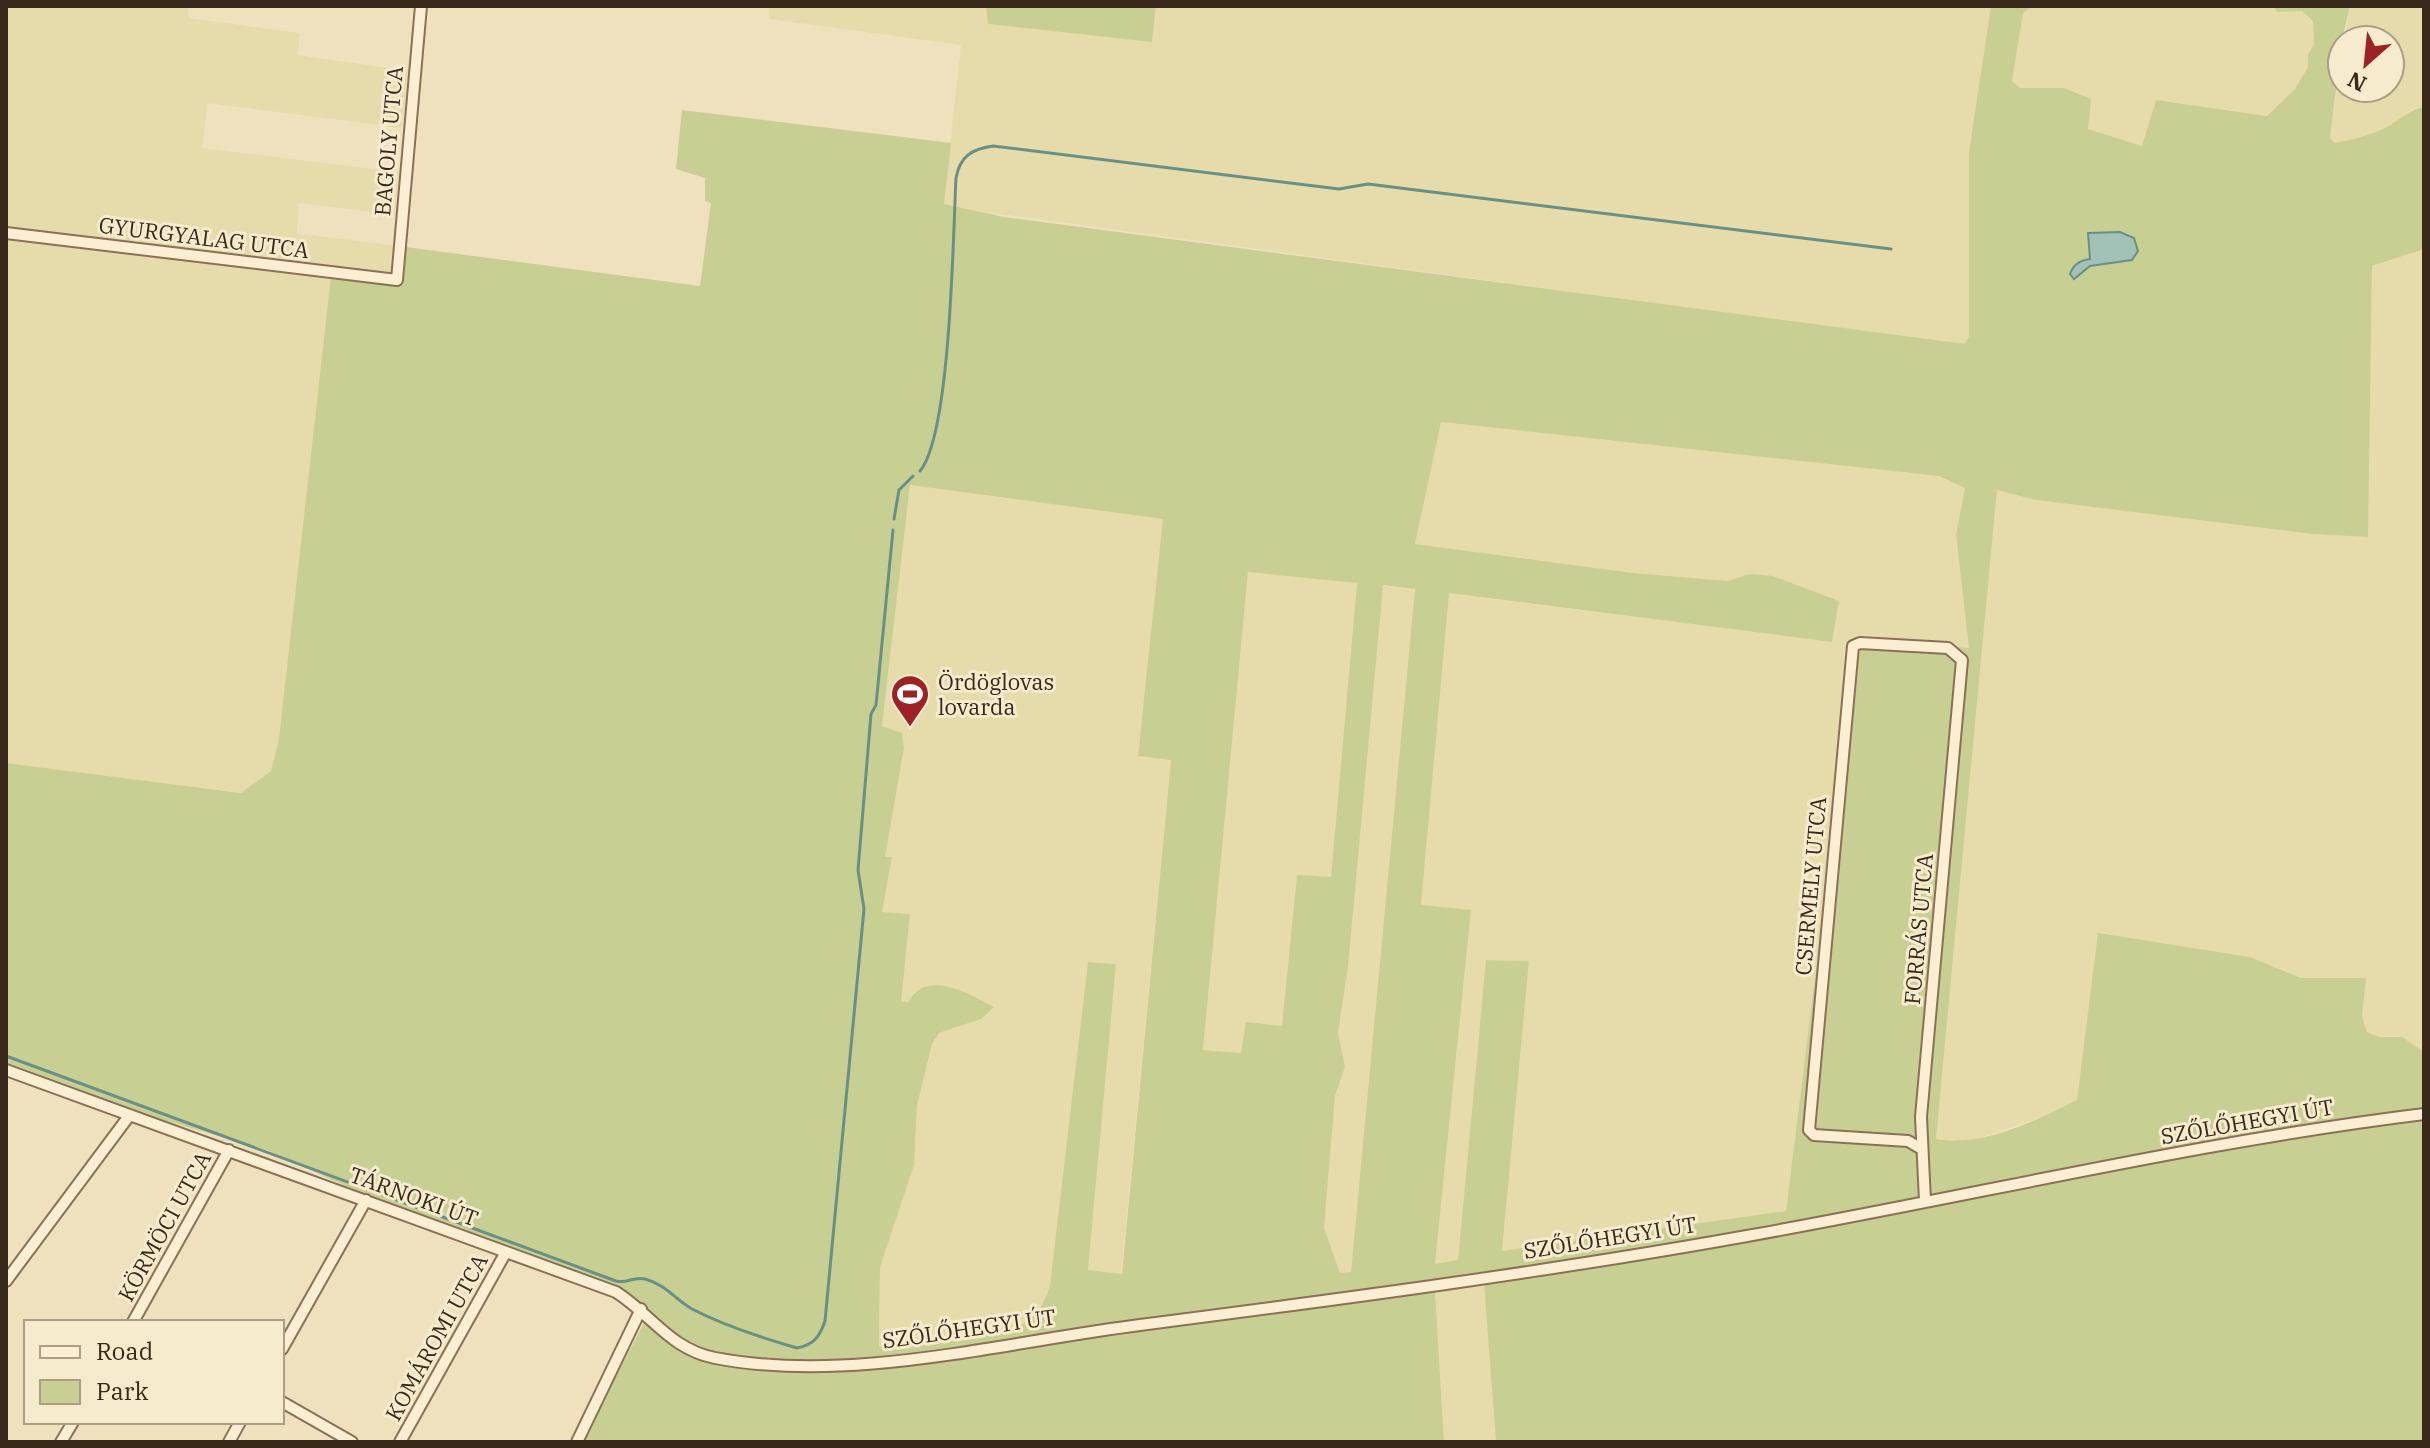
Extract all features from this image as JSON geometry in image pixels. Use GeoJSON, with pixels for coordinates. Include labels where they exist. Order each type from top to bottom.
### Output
{"type":"FeatureCollection","features":[{"type":"Feature","properties":{"kind":"street","name":"BAGOLY UTCA"},"geometry":{"type":"LineString","coordinates":[[397,280],[421,6]]}},
{"type":"Feature","properties":{"kind":"street","name":"GYURGYALAG UTCA"},"geometry":{"type":"LineString","coordinates":[[6,233],[397,280]]}},
{"type":"Feature","properties":{"kind":"street","name":"CSERMELY UTCA"},"geometry":{"type":"LineString","coordinates":[[1920,1148],[1899,1139],[1814,1135],[1809,1130],[1809,1122],[1853,646],[1860,643],[1948,648],[1962,660]]}},
{"type":"Feature","properties":{"kind":"street","name":"FORRÁS UTCA"},"geometry":{"type":"LineString","coordinates":[[1925,1201],[1920,1148],[1962,660]]}},
{"type":"Feature","properties":{"kind":"street","name":"TÁRNOKI ÚT"},"geometry":{"type":"LineString","coordinates":[[6,1070],[616,1292],[641,1309],[657,1329],[690,1351],[713,1358],[797,1365]]}},
{"type":"Feature","properties":{"kind":"street","name":"SZŐLŐHEGYI ÚT"},"geometry":{"type":"LineString","coordinates":[[797,1365],[886,1361],[1338,1299],[1746,1236],[2315,1127],[2424,1114]]}},
{"type":"Feature","properties":{"kind":"street"},"geometry":{"type":"LineString","coordinates":[[6,1281],[129,1116]]}},
{"type":"Feature","properties":{"kind":"street","name":"KÖRMÖCI UTCA"},"geometry":{"type":"LineString","coordinates":[[137,1320],[229,1150]]}},
{"type":"Feature","properties":{"kind":"street"},"geometry":{"type":"LineString","coordinates":[[284,1345],[366,1200]]}},
{"type":"Feature","properties":{"kind":"street","name":"KOMÁROMI UTCA"},"geometry":{"type":"LineString","coordinates":[[400,1442],[506,1252]]}},
{"type":"Feature","properties":{"kind":"street"},"geometry":{"type":"LineString","coordinates":[[577,1442],[641,1309]]}},
{"type":"Feature","properties":{"kind":"street"},"geometry":{"type":"LineString","coordinates":[[284,1403],[352,1442]]}},
{"type":"Feature","properties":{"kind":"street"},"geometry":{"type":"LineString","coordinates":[[61,1442],[72,1424]]}},
{"type":"Feature","properties":{"kind":"street"},"geometry":{"type":"LineString","coordinates":[[229,1442],[239,1424]]}},
{"type":"Feature","properties":{"kind":"shaded area"},"geometry":{"type":"Polygon","coordinates":[[[6,6],[188,6],[189,18],[300,33],[298,55],[409,71],[402,128],[207,103],[203,148],[399,172],[395,215],[299,203],[297,233],[398,246],[394,278],[271,771],[242,793],[6,763],[6,6]]]}},
{"type":"Feature","properties":{"kind":"shaded area"},"geometry":{"type":"Polygon","coordinates":[[[769,6],[986,6],[989,24],[1152,41],[1156,6],[1991,6],[1969,152],[1969,336],[1965,344],[1956,344],[962,209],[944,204],[961,45],[769,19],[769,6]]]}},
{"type":"Feature","properties":{"kind":"shaded area"},"geometry":{"type":"Polygon","coordinates":[[[2033,6],[2272,6],[2274,10],[2302,11],[2308,15],[2313,21],[2314,44],[2308,67],[2295,89],[2267,116],[2156,100],[2143,147],[2088,129],[2064,88],[2020,88],[2012,81],[2023,13],[2033,6]]]}},
{"type":"Feature","properties":{"kind":"shaded area"},"geometry":{"type":"Polygon","coordinates":[[[2350,6],[2424,6],[2424,107],[2414,108],[2390,125],[2362,137],[2335,143],[2330,138],[2335,104],[2406,104],[2406,24],[2347,24],[2350,6]]]}},
{"type":"Feature","properties":{"kind":"shaded area"},"geometry":{"type":"Polygon","coordinates":[[[2424,249],[2424,1052],[2397,1036],[2379,1037],[2367,1032],[2362,1017],[2365,978],[2301,978],[2287,975],[2250,957],[2099,934],[2077,1100],[2042,1117],[1967,1142],[1936,1139],[1997,490],[2036,500],[2312,534],[2367,537],[2372,266],[2424,249]]]}},
{"type":"Feature","properties":{"kind":"shaded area"},"geometry":{"type":"Polygon","coordinates":[[[1440,422],[1939,476],[1955,480],[1965,488],[1956,534],[1970,648],[1857,639],[1786,1211],[1502,1252],[1529,961],[1486,960],[1458,1260],[1435,1264],[1471,911],[1421,906],[1448,593],[1832,642],[1750,574],[1728,581],[1633,573],[1415,544],[1440,422]]]}},
{"type":"Feature","properties":{"kind":"shaded area"},"geometry":{"type":"Polygon","coordinates":[[[910,485],[1164,519],[1138,756],[1171,759],[1121,1275],[1088,1271],[1116,964],[1088,962],[1050,1285],[1044,1303],[1033,1319],[1020,1325],[879,1346],[880,1267],[914,1165],[917,1106],[932,1044],[939,1033],[981,1019],[900,1002],[910,914],[882,912],[892,858],[884,857],[904,748],[902,733],[882,726],[910,485]]]}},
{"type":"Feature","properties":{"kind":"shaded area"},"geometry":{"type":"Polygon","coordinates":[[[1248,572],[1357,582],[1331,878],[1297,875],[1282,1026],[1242,1053],[1203,1050],[1248,572]]]}},
{"type":"Feature","properties":{"kind":"shaded area"},"geometry":{"type":"Polygon","coordinates":[[[1382,585],[1415,589],[1351,1273],[1340,1273],[1324,1228],[1335,1096],[1345,1067],[1338,1034],[1348,967],[1382,585]]]}},
{"type":"Feature","properties":{"kind":"shaded area"},"geometry":{"type":"Polygon","coordinates":[[[1485,1283],[1496,1442],[1444,1442],[1435,1290],[1485,1283]]]}},
{"type":"Feature","properties":{"kind":"green space"},"geometry":{"type":"Polygon","coordinates":[[[986,6],[1156,6],[1152,42],[988,24],[986,6]]]}},
{"type":"Feature","properties":{"kind":"green space"},"geometry":{"type":"Polygon","coordinates":[[[1991,6],[2033,6],[2023,13],[2012,81],[2020,88],[2064,88],[2091,99],[2088,129],[2142,146],[2156,100],[2267,116],[2295,89],[2308,67],[2308,55],[2314,44],[2313,21],[2302,11],[2278,12],[2272,6],[2350,6],[2346,24],[2326,24],[2326,104],[2334,104],[2330,138],[2335,143],[2377,131],[2424,107],[2424,249],[2372,266],[2368,537],[2312,534],[2036,500],[1997,490],[1936,1139],[1990,1136],[2026,1124],[2077,1100],[2098,933],[2250,957],[2301,978],[2366,978],[2362,1017],[2367,1032],[2379,1037],[2402,1037],[2424,1052],[2424,1442],[1496,1442],[1484,1283],[1435,1290],[1444,1442],[582,1442],[648,1315],[624,1296],[396,1209],[267,1150],[128,1110],[6,1063],[6,763],[241,793],[271,771],[279,739],[331,276],[393,278],[398,246],[700,286],[711,203],[705,201],[705,178],[676,169],[682,110],[951,143],[944,204],[1004,217],[1965,344],[1969,336],[1969,152],[1991,6]],[[1441,422],[1415,544],[1633,573],[1728,581],[1750,574],[1773,576],[1839,601],[1832,642],[1449,593],[1421,905],[1471,910],[1435,1264],[1458,1260],[1486,960],[1529,961],[1502,1251],[1786,1211],[1857,639],[1969,648],[1956,534],[1965,488],[1939,476],[1441,422]],[[910,485],[882,726],[902,733],[904,748],[885,857],[892,857],[882,912],[910,914],[901,1002],[908,1002],[916,992],[937,985],[961,991],[994,1007],[981,1019],[939,1033],[932,1044],[917,1106],[914,1165],[880,1267],[879,1346],[1020,1325],[1036,1314],[1043,1304],[1050,1285],[1088,962],[1116,964],[1088,1270],[1122,1274],[1171,760],[1138,756],[1163,519],[910,485]],[[1248,572],[1203,1050],[1241,1053],[1246,1022],[1282,1026],[1297,875],[1331,877],[1357,583],[1248,572]],[[1383,585],[1348,967],[1338,1033],[1345,1067],[1335,1096],[1324,1228],[1340,1273],[1351,1272],[1415,589],[1383,585]]]}},
{"type":"Feature","properties":{"kind":"water"},"geometry":{"type":"Polygon","coordinates":[[[2120,232],[2134,238],[2138,251],[2132,260],[2090,266],[2074,279],[2070,274],[2073,268],[2090,259],[2088,233],[2120,232]]]}},
{"type":"Feature","properties":{"kind":"waterway"},"geometry":{"type":"LineString","coordinates":[[920,471],[930,450],[944,377],[956,178],[964,159],[986,147],[1339,189],[1368,184],[1891,249]]}},
{"type":"Feature","properties":{"kind":"waterway"},"geometry":{"type":"LineString","coordinates":[[894,519],[899,490],[913,476]]}},
{"type":"Feature","properties":{"kind":"waterway"},"geometry":{"type":"LineString","coordinates":[[6,1056],[616,1281],[641,1278],[652,1281],[692,1309],[744,1331],[797,1348],[808,1345],[825,1321],[864,909],[858,870],[871,714],[876,705],[893,530]]}},
{"type":"Feature","properties":{"kind":"place","name":"Ördöglovas lovarda"},"geometry":{"type":"Point","coordinates":[910,728]}}]}
